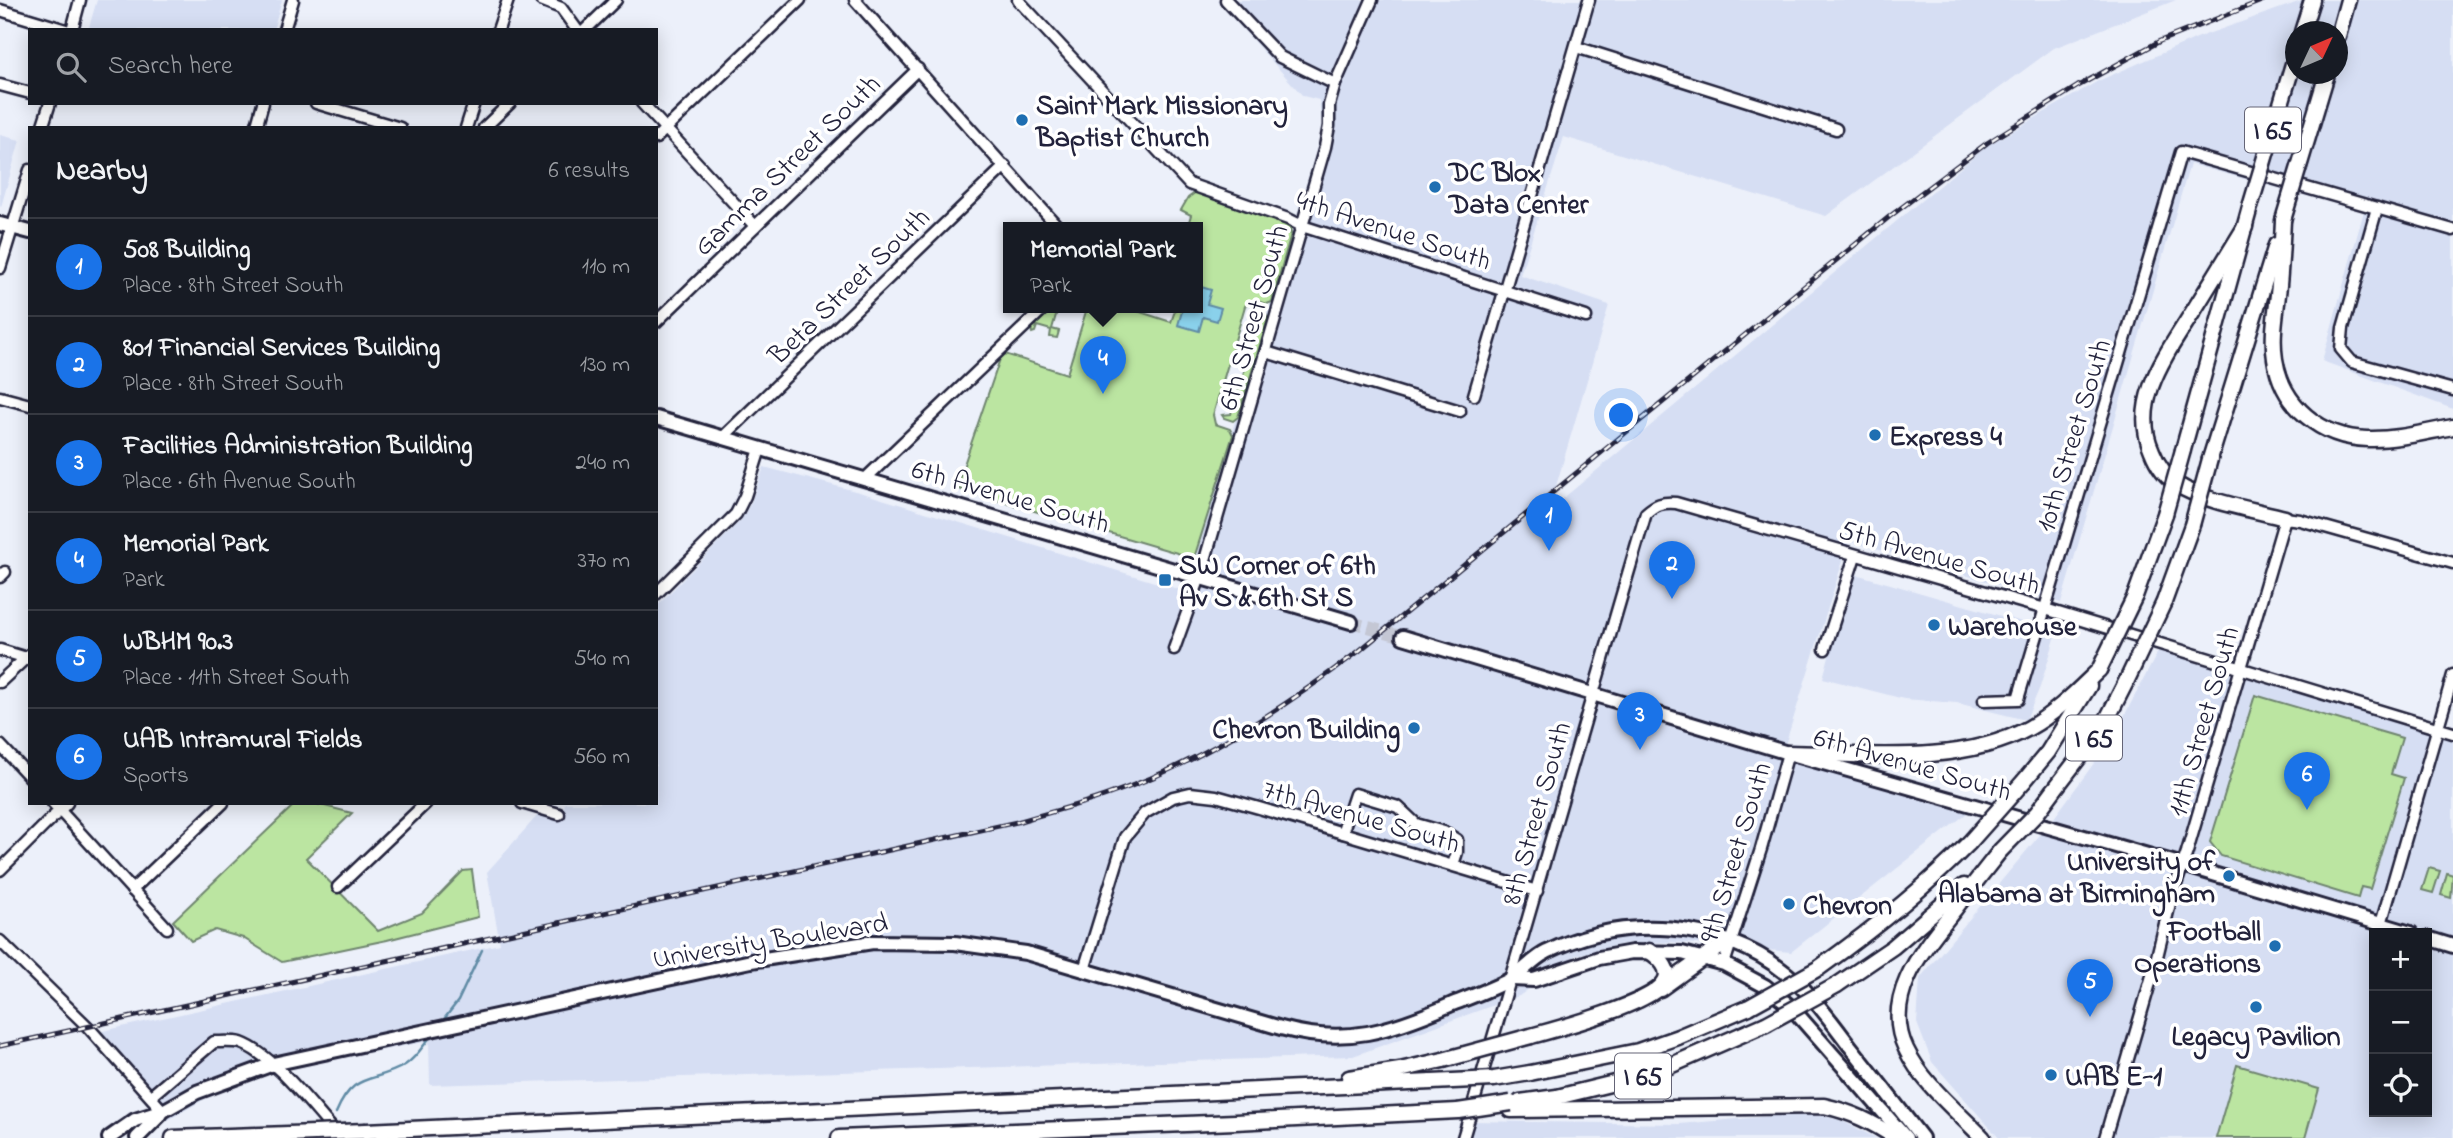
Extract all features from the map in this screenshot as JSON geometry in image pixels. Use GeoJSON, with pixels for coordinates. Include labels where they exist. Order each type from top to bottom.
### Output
{"type":"FeatureCollection","features":[{"type":"Feature","properties":{"kind":"highway"},"geometry":{"type":"LineString","coordinates":[[2305,21],[2312,0]]}},
{"type":"Feature","properties":{"kind":"highway"},"geometry":{"type":"LineString","coordinates":[[2342,21],[2348,0]]}},
{"type":"Feature","properties":{"kind":"highway","name":"I 65"},"geometry":{"type":"LineString","coordinates":[[174,1138],[1494,1079],[1638,1051],[1749,1007],[1819,968],[1877,926],[1939,873],[1969,843],[2048,752],[2099,670],[2135,596],[2165,514],[2249,207],[2286,84]]}},
{"type":"Feature","properties":{"kind":"highway","name":"I 65"},"geometry":{"type":"LineString","coordinates":[[1511,1106],[1651,1074],[1766,1024],[1837,985],[1893,947],[1944,904],[2037,813],[2104,725],[2164,602],[2192,525],[2324,84]]}},
{"type":"Feature","properties":{"kind":"highway"},"geometry":{"type":"LineString","coordinates":[[2283,220],[2274,350],[2277,372],[2296,406],[2316,425],[2347,438],[2393,437],[2453,428]]}},
{"type":"Feature","properties":{"kind":"highway"},"geometry":{"type":"LineString","coordinates":[[2245,228],[2158,372],[2150,390],[2144,416],[2148,442],[2157,464],[2178,485],[2202,495],[2284,518]]}},
{"type":"Feature","properties":{"kind":"highway"},"geometry":{"type":"LineString","coordinates":[[1788,753],[1890,755],[1946,752],[1997,742],[2028,729],[2057,710],[2099,670]]}},
{"type":"Feature","properties":{"kind":"highway"},"geometry":{"type":"LineString","coordinates":[[1983,1138],[1920,1073],[1905,1048],[1899,1025],[1900,998],[1920,953],[2000,851]]}},
{"type":"Feature","properties":{"kind":"highway"},"geometry":{"type":"LineString","coordinates":[[1270,1090],[1400,1070],[1597,1017],[1656,992],[1714,950],[1732,943]]}},
{"type":"Feature","properties":{"kind":"highway"},"geometry":{"type":"LineString","coordinates":[[1649,951],[1663,963],[1667,972],[1665,981],[1656,992]]}},
{"type":"Feature","properties":{"kind":"highway"},"geometry":{"type":"LineString","coordinates":[[839,1138],[1458,1111],[1511,1106],[1824,1107],[1849,1111],[1870,1120],[1896,1138]]}},
{"type":"Feature","properties":{"kind":"main road"},"geometry":{"type":"LineString","coordinates":[[6,225],[28,231]]}},
{"type":"Feature","properties":{"kind":"main road","name":"6th Avenue South"},"geometry":{"type":"LineString","coordinates":[[658,419],[1351,622]]}},
{"type":"Feature","properties":{"kind":"main road","name":"6th Avenue South"},"geometry":{"type":"LineString","coordinates":[[1404,637],[1788,753],[2394,928]]}},
{"type":"Feature","properties":{"kind":"main road","name":"University Boulevard"},"geometry":{"type":"LineString","coordinates":[[163,1111],[197,1092],[273,1064],[751,961],[873,942],[955,943],[1026,953],[1281,1028],[1307,1035],[1331,1037],[1367,1034],[1399,1026],[1512,979],[1544,953],[1575,940],[1606,931],[1672,928],[1705,934],[1732,943],[1773,964],[1799,984],[1922,1138]]}},
{"type":"Feature","properties":{"kind":"main road"},"geometry":{"type":"LineString","coordinates":[[2432,940],[2453,946]]}},
{"type":"Feature","properties":{"kind":"main road","name":"University Boulevard"},"geometry":{"type":"LineString","coordinates":[[1512,979],[1534,981],[1599,958],[1649,951],[1704,958],[1724,964],[1765,986],[1791,1007],[1906,1138]]}},
{"type":"Feature","properties":{"kind":"main road"},"geometry":{"type":"LineString","coordinates":[[110,1138],[135,1120],[163,1111]]}},
{"type":"Feature","properties":{"kind":"main road"},"geometry":{"type":"LineString","coordinates":[[137,1138],[163,1111]]}},
{"type":"Feature","properties":{"kind":"street"},"geometry":{"type":"LineString","coordinates":[[73,28],[80,0]]}},
{"type":"Feature","properties":{"kind":"street"},"geometry":{"type":"LineString","coordinates":[[285,28],[293,0]]}},
{"type":"Feature","properties":{"kind":"street"},"geometry":{"type":"LineString","coordinates":[[499,28],[508,0]]}},
{"type":"Feature","properties":{"kind":"street"},"geometry":{"type":"LineString","coordinates":[[541,0],[561,8],[576,28]]}},
{"type":"Feature","properties":{"kind":"street"},"geometry":{"type":"LineString","coordinates":[[587,28],[616,0]]}},
{"type":"Feature","properties":{"kind":"street"},"geometry":{"type":"LineString","coordinates":[[658,136],[800,0]]}},
{"type":"Feature","properties":{"kind":"street"},"geometry":{"type":"LineString","coordinates":[[855,0],[1054,222]]}},
{"type":"Feature","properties":{"kind":"street","name":"4th Avenue South"},"geometry":{"type":"LineString","coordinates":[[1018,0],[1189,184],[1302,226],[1586,317]]}},
{"type":"Feature","properties":{"kind":"street"},"geometry":{"type":"LineString","coordinates":[[1226,0],[1280,57],[1335,84]]}},
{"type":"Feature","properties":{"kind":"street","name":"6th Street South"},"geometry":{"type":"LineString","coordinates":[[1174,649],[1200,578],[1325,147],[1329,125],[1328,105],[1372,0]]}},
{"type":"Feature","properties":{"kind":"street"},"geometry":{"type":"LineString","coordinates":[[1474,395],[1590,0]]}},
{"type":"Feature","properties":{"kind":"street"},"geometry":{"type":"LineString","coordinates":[[0,10],[59,28]]}},
{"type":"Feature","properties":{"kind":"street"},"geometry":{"type":"LineString","coordinates":[[1576,47],[1836,129]]}},
{"type":"Feature","properties":{"kind":"street","name":"Gamma Street South"},"geometry":{"type":"LineString","coordinates":[[658,320],[918,69]]}},
{"type":"Feature","properties":{"kind":"street"},"geometry":{"type":"LineString","coordinates":[[0,85],[28,92]]}},
{"type":"Feature","properties":{"kind":"street"},"geometry":{"type":"LineString","coordinates":[[43,126],[49,105]]}},
{"type":"Feature","properties":{"kind":"street"},"geometry":{"type":"LineString","coordinates":[[256,126],[262,105]]}},
{"type":"Feature","properties":{"kind":"street"},"geometry":{"type":"LineString","coordinates":[[323,105],[393,126]]}},
{"type":"Feature","properties":{"kind":"street"},"geometry":{"type":"LineString","coordinates":[[467,126],[473,105]]}},
{"type":"Feature","properties":{"kind":"street"},"geometry":{"type":"LineString","coordinates":[[486,126],[508,105]]}},
{"type":"Feature","properties":{"kind":"street"},"geometry":{"type":"LineString","coordinates":[[644,105],[755,226]]}},
{"type":"Feature","properties":{"kind":"street","name":"10th Street South"},"geometry":{"type":"LineString","coordinates":[[1984,700],[2018,699],[2181,152],[2376,208]]}},
{"type":"Feature","properties":{"kind":"street","name":"Beta Street South"},"geometry":{"type":"LineString","coordinates":[[722,438],[1005,166]]}},
{"type":"Feature","properties":{"kind":"street"},"geometry":{"type":"LineString","coordinates":[[0,268],[6,225],[28,175]]}},
{"type":"Feature","properties":{"kind":"street"},"geometry":{"type":"LineString","coordinates":[[2453,230],[2376,208],[2343,328],[2341,349],[2352,362],[2453,390]]}},
{"type":"Feature","properties":{"kind":"street"},"geometry":{"type":"LineString","coordinates":[[866,478],[1039,313]]}},
{"type":"Feature","properties":{"kind":"street"},"geometry":{"type":"LineString","coordinates":[[1266,352],[1460,411]]}},
{"type":"Feature","properties":{"kind":"street"},"geometry":{"type":"LineString","coordinates":[[0,397],[28,404]]}},
{"type":"Feature","properties":{"kind":"street"},"geometry":{"type":"LineString","coordinates":[[658,592],[736,514],[761,449]]}},
{"type":"Feature","properties":{"kind":"street","name":"5th Avenue South"},"geometry":{"type":"LineString","coordinates":[[1656,505],[1663,502],[1676,503],[2045,609],[2453,733]]}},
{"type":"Feature","properties":{"kind":"street","name":"8th Street South"},"geometry":{"type":"LineString","coordinates":[[1463,1138],[1512,979],[1646,513],[1656,505]]}},
{"type":"Feature","properties":{"kind":"street"},"geometry":{"type":"LineString","coordinates":[[2284,518],[2300,520],[2453,563]]}},
{"type":"Feature","properties":{"kind":"street","name":"11th Street South"},"geometry":{"type":"LineString","coordinates":[[2105,1138],[2284,518]]}},
{"type":"Feature","properties":{"kind":"street"},"geometry":{"type":"LineString","coordinates":[[1825,649],[1855,556]]}},
{"type":"Feature","properties":{"kind":"street"},"geometry":{"type":"LineString","coordinates":[[0,650],[28,657]]}},
{"type":"Feature","properties":{"kind":"street"},"geometry":{"type":"LineString","coordinates":[[0,682],[28,657]]}},
{"type":"Feature","properties":{"kind":"street"},"geometry":{"type":"LineString","coordinates":[[2381,924],[2453,675]]}},
{"type":"Feature","properties":{"kind":"street"},"geometry":{"type":"LineString","coordinates":[[0,745],[28,775]]}},
{"type":"Feature","properties":{"kind":"street","name":"9th Street South"},"geometry":{"type":"LineString","coordinates":[[1724,964],[1788,753]]}},
{"type":"Feature","properties":{"kind":"street","name":"7th Avenue South"},"geometry":{"type":"LineString","coordinates":[[1084,970],[1125,837],[1145,813],[1173,797],[1189,793],[1216,796],[1537,891]]}},
{"type":"Feature","properties":{"kind":"street"},"geometry":{"type":"LineString","coordinates":[[1342,833],[1355,794],[1389,803],[1398,807],[1416,824],[1444,832],[1457,840],[1453,865]]}},
{"type":"Feature","properties":{"kind":"street"},"geometry":{"type":"LineString","coordinates":[[132,890],[221,805]]}},
{"type":"Feature","properties":{"kind":"street"},"geometry":{"type":"LineString","coordinates":[[338,887],[424,805]]}},
{"type":"Feature","properties":{"kind":"street"},"geometry":{"type":"LineString","coordinates":[[529,805],[559,814]]}},
{"type":"Feature","properties":{"kind":"street"},"geometry":{"type":"LineString","coordinates":[[0,870],[60,806],[167,928]]}},
{"type":"Feature","properties":{"kind":"street"},"geometry":{"type":"LineString","coordinates":[[0,941],[88,1027],[163,1111]]}},
{"type":"Feature","properties":{"kind":"street"},"geometry":{"type":"LineString","coordinates":[[151,1096],[214,1042],[238,1042],[259,1051],[273,1064],[340,1138]]}},
{"type":"Feature","properties":{"kind":"shaded area"},"geometry":{"type":"Polygon","coordinates":[[[97,0],[282,0],[274,28],[89,27],[97,0]]]}},
{"type":"Feature","properties":{"kind":"shaded area"},"geometry":{"type":"Polygon","coordinates":[[[1217,0],[2176,0],[2054,48],[1826,216],[1564,137],[1520,275],[1609,305],[1549,510],[1987,146],[2098,81],[2199,37],[2304,0],[2453,0],[2453,409],[2322,361],[2364,211],[2190,164],[2061,603],[1849,541],[1781,758],[1971,810],[1791,952],[1672,942],[1623,944],[1576,955],[1519,996],[1353,1056],[430,1085],[429,1041],[287,1068],[208,1097],[168,1120],[85,1035],[500,944],[487,872],[538,815],[560,821],[564,805],[658,805],[658,605],[741,520],[751,503],[764,467],[859,492],[1184,591],[1323,129],[1319,100],[1303,96],[1217,0]]]}},
{"type":"Feature","properties":{"kind":"shaded area"},"geometry":{"type":"Polygon","coordinates":[[[0,135],[20,140],[1,207],[0,206],[0,135]]]}},
{"type":"Feature","properties":{"kind":"shaded area"},"geometry":{"type":"Polygon","coordinates":[[[1852,573],[2057,632],[2040,687],[2026,720],[1957,703],[1904,699],[1823,678],[1852,573]]]}},
{"type":"Feature","properties":{"kind":"shaded area","name":"University of Alabama at Birmingham"},"geometry":{"type":"Polygon","coordinates":[[[2159,650],[2453,735],[2453,1138],[1999,1138],[1932,1062],[1917,1023],[1920,978],[2054,818],[2113,737],[2159,650]]]}},
{"type":"Feature","properties":{"kind":"shaded area"},"geometry":{"type":"Polygon","coordinates":[[[1796,1114],[1819,1115],[1840,1120],[1876,1138],[1463,1138],[1469,1121],[1679,1124],[1796,1114]]]}},
{"type":"Feature","properties":{"kind":"green space"},"geometry":{"type":"Polygon","coordinates":[[[1196,192],[1283,223],[1290,228],[1291,234],[1272,302],[1267,304],[1253,300],[1245,306],[1213,415],[1215,424],[1230,429],[1233,435],[1194,558],[956,488],[1002,353],[1067,374],[1085,313],[1143,313],[1171,322],[1174,313],[1203,313],[1203,222],[1189,222],[1191,215],[1181,210],[1188,198],[1196,192]]]}},
{"type":"Feature","properties":{"kind":"green space"},"geometry":{"type":"Polygon","coordinates":[[[1253,311],[1265,313],[1268,319],[1238,417],[1233,421],[1222,415],[1231,414],[1260,319],[1253,315],[1253,311]]]}},
{"type":"Feature","properties":{"kind":"green space"},"geometry":{"type":"Polygon","coordinates":[[[1048,313],[1057,313],[1052,329],[1059,331],[1057,338],[1050,337],[1051,330],[1037,326],[1032,333],[1031,328],[1048,313]]]}},
{"type":"Feature","properties":{"kind":"green space"},"geometry":{"type":"Polygon","coordinates":[[[2255,695],[2402,738],[2391,774],[2404,778],[2370,889],[2361,887],[2358,898],[2221,856],[2210,842],[2255,695]]]}},
{"type":"Feature","properties":{"kind":"green space"},"geometry":{"type":"Polygon","coordinates":[[[294,805],[321,805],[352,813],[306,858],[378,931],[422,913],[463,871],[472,870],[478,917],[282,962],[243,938],[215,930],[191,941],[173,921],[294,805]]]}},
{"type":"Feature","properties":{"kind":"green space"},"geometry":{"type":"Polygon","coordinates":[[[2429,868],[2440,871],[2433,893],[2422,890],[2429,868]]]}},
{"type":"Feature","properties":{"kind":"green space"},"geometry":{"type":"Polygon","coordinates":[[[2447,873],[2453,875],[2451,898],[2441,895],[2447,873]]]}},
{"type":"Feature","properties":{"kind":"green space"},"geometry":{"type":"Polygon","coordinates":[[[2237,1065],[2319,1089],[2305,1138],[2216,1138],[2237,1065]]]}},
{"type":"Feature","properties":{"kind":"water"},"geometry":{"type":"Polygon","coordinates":[[[1203,288],[1211,290],[1207,304],[1221,308],[1217,321],[1203,317],[1199,331],[1178,325],[1182,313],[1203,313],[1203,288]]]}},
{"type":"Feature","properties":{"kind":"waterway"},"geometry":{"type":"LineString","coordinates":[[441,1023],[458,1001],[482,950]]}},
{"type":"Feature","properties":{"kind":"waterway"},"geometry":{"type":"LineString","coordinates":[[336,1113],[343,1099],[357,1084],[405,1065],[431,1036]]}},
{"type":"Feature","properties":{"kind":"tunnel"},"geometry":{"type":"LineString","coordinates":[[1351,622],[1403,637]]}},
{"type":"Feature","properties":{"kind":"railway"},"geometry":{"type":"LineString","coordinates":[[0,1046],[1017,822],[1104,796],[1172,769],[1269,715],[1359,651],[1889,217],[1987,143],[2078,86],[2160,41],[2264,0]]}},
{"type":"Feature","properties":{"kind":"place","name":"Saint Mark Missionary Baptist Church"},"geometry":{"type":"Point","coordinates":[1022,120]}},
{"type":"Feature","properties":{"kind":"place","name":"DC Blox Data Center"},"geometry":{"type":"Point","coordinates":[1435,187]}},
{"type":"Feature","properties":{"kind":"place","name":"Memorial Park"},"geometry":{"type":"Point","coordinates":[1103,394]}},
{"type":"Feature","properties":{"kind":"place","name":"Express 4"},"geometry":{"type":"Point","coordinates":[1875,435]}},
{"type":"Feature","properties":{"kind":"place","name":"508 Building"},"geometry":{"type":"Point","coordinates":[1549,551]}},
{"type":"Feature","properties":{"kind":"place","name":"SW Corner of 6th Av S & 6th St S"},"geometry":{"type":"Point","coordinates":[1165,580]}},
{"type":"Feature","properties":{"kind":"place","name":"801 Financial Services Building"},"geometry":{"type":"Point","coordinates":[1672,599]}},
{"type":"Feature","properties":{"kind":"place","name":"Warehouse"},"geometry":{"type":"Point","coordinates":[1934,625]}},
{"type":"Feature","properties":{"kind":"place","name":"Chevron Building"},"geometry":{"type":"Point","coordinates":[1414,728]}},
{"type":"Feature","properties":{"kind":"place","name":"Facilities Administration Building"},"geometry":{"type":"Point","coordinates":[1640,750]}},
{"type":"Feature","properties":{"kind":"place","name":"UAB Intramural Fields"},"geometry":{"type":"Point","coordinates":[2307,810]}},
{"type":"Feature","properties":{"kind":"place","name":"University of Alabama at Birmingham"},"geometry":{"type":"Point","coordinates":[2229,876]}},
{"type":"Feature","properties":{"kind":"place","name":"Chevron"},"geometry":{"type":"Point","coordinates":[1789,904]}},
{"type":"Feature","properties":{"kind":"place","name":"Football Operations"},"geometry":{"type":"Point","coordinates":[2275,946]}},
{"type":"Feature","properties":{"kind":"place","name":"Legacy Pavilion"},"geometry":{"type":"Point","coordinates":[2256,1007]}},
{"type":"Feature","properties":{"kind":"place","name":"WBHM 90.3"},"geometry":{"type":"Point","coordinates":[2090,1017]}},
{"type":"Feature","properties":{"kind":"place","name":"UAB E-1"},"geometry":{"type":"Point","coordinates":[2051,1075]}}]}
